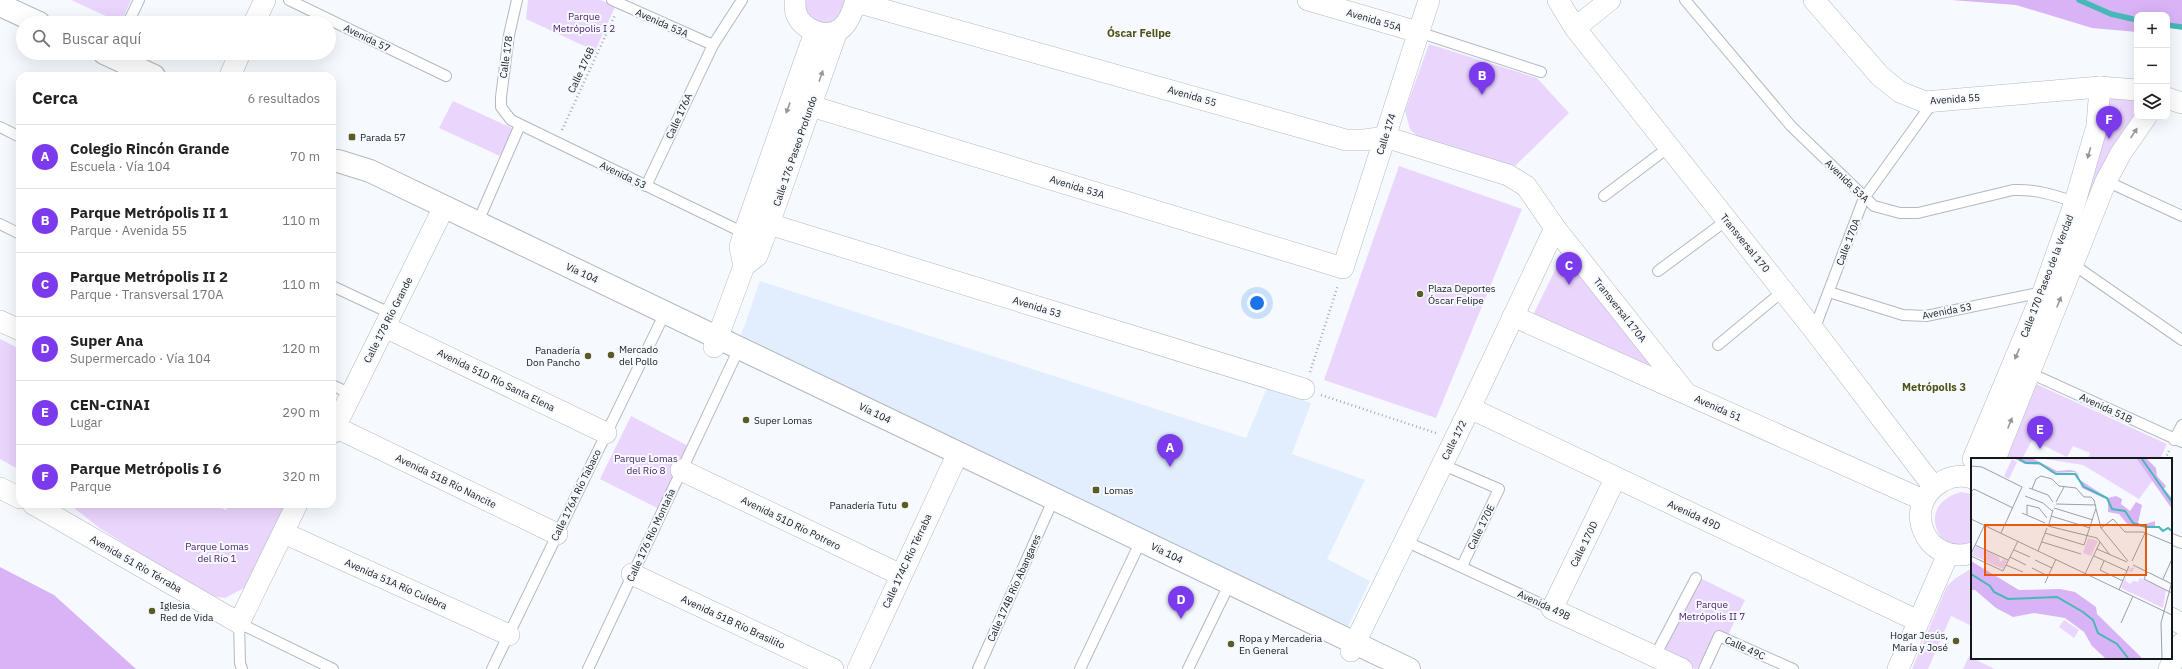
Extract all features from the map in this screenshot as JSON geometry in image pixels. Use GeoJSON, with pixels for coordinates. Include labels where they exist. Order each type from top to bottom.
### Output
{"type":"FeatureCollection","features":[{"type":"Feature","properties":{"kind":"main road"},"geometry":{"type":"LineString","coordinates":[[0,5],[24,16]]}},
{"type":"Feature","properties":{"kind":"main road"},"geometry":{"type":"LineString","coordinates":[[122,60],[146,72]]}},
{"type":"Feature","properties":{"kind":"main road","name":"Vía 104"},"geometry":{"type":"LineString","coordinates":[[336,160],[367,179],[442,212],[661,321],[716,342],[735,357],[956,457],[1050,507],[1137,549],[1226,591],[1353,647],[1410,669]]}},
{"type":"Feature","properties":{"kind":"main road","name":"Vía 104"},"geometry":{"type":"LineString","coordinates":[[442,212],[477,224],[716,342],[1353,647],[1388,669]]}},
{"type":"Feature","properties":{"kind":"street"},"geometry":{"type":"LineString","coordinates":[[257,16],[265,0]]}},
{"type":"Feature","properties":{"kind":"street"},"geometry":{"type":"LineString","coordinates":[[795,0],[796,12],[805,26],[815,32],[826,33],[837,31],[846,23],[856,1]]}},
{"type":"Feature","properties":{"kind":"street","name":"Avenida 55A"},"geometry":{"type":"LineString","coordinates":[[1308,0],[1418,32]]}},
{"type":"Feature","properties":{"kind":"street","name":"Calle 174"},"geometry":{"type":"LineString","coordinates":[[1343,268],[1429,0]]}},
{"type":"Feature","properties":{"kind":"street","name":"Transversal 170"},"geometry":{"type":"LineString","coordinates":[[1558,0],[1575,28],[1814,330],[1928,493]]}},
{"type":"Feature","properties":{"kind":"street"},"geometry":{"type":"LineString","coordinates":[[1575,28],[1610,0]]}},
{"type":"Feature","properties":{"kind":"street","name":"Avenida 55"},"geometry":{"type":"LineString","coordinates":[[1814,0],[1880,76],[1900,92],[1925,102],[2100,87],[2134,90]]}},
{"type":"Feature","properties":{"kind":"street","name":"Avenida 55"},"geometry":{"type":"LineString","coordinates":[[856,1],[1346,140],[1365,140],[1385,137],[1508,175],[1526,186]]}},
{"type":"Feature","properties":{"kind":"street","name":"Calle 176 Paseo Profundo"},"geometry":{"type":"LineString","coordinates":[[744,266],[757,256],[837,31]]}},
{"type":"Feature","properties":{"kind":"street","name":"Calle 176 Paseo Profundo"},"geometry":{"type":"LineString","coordinates":[[716,342],[744,266],[740,247],[744,233],[815,32]]}},
{"type":"Feature","properties":{"kind":"street"},"geometry":{"type":"LineString","coordinates":[[232,72],[237,60]]}},
{"type":"Feature","properties":{"kind":"street","name":"Calle 170 Paseo de la Verdad"},"geometry":{"type":"LineString","coordinates":[[1975,458],[2043,292],[2075,202],[2096,126],[2100,87]]}},
{"type":"Feature","properties":{"kind":"street"},"geometry":{"type":"LineString","coordinates":[[2170,99],[2182,103]]}},
{"type":"Feature","properties":{"kind":"street","name":"Avenida 53A"},"geometry":{"type":"LineString","coordinates":[[811,106],[1343,268]]}},
{"type":"Feature","properties":{"kind":"street","name":"Calle 170 Paseo de la Verdad"},"geometry":{"type":"LineString","coordinates":[[1995,458],[2074,265],[2106,181],[2121,153],[2144,120]]}},
{"type":"Feature","properties":{"kind":"street","name":"Transversal 170A"},"geometry":{"type":"LineString","coordinates":[[1526,186],[1555,228],[1686,393]]}},
{"type":"Feature","properties":{"kind":"street","name":"Calle 178 Río Grande"},"geometry":{"type":"LineString","coordinates":[[336,424],[389,321],[442,212]]}},
{"type":"Feature","properties":{"kind":"street","name":"Avenida 53"},"geometry":{"type":"LineString","coordinates":[[769,224],[1304,389]]}},
{"type":"Feature","properties":{"kind":"street","name":"Calle 172"},"geometry":{"type":"LineString","coordinates":[[1353,647],[1470,408],[1555,228]]}},
{"type":"Feature","properties":{"kind":"street","name":"Avenida 51"},"geometry":{"type":"LineString","coordinates":[[1513,316],[1686,393],[1928,493]]}},
{"type":"Feature","properties":{"kind":"street"},"geometry":{"type":"LineString","coordinates":[[0,321],[16,328]]}},
{"type":"Feature","properties":{"kind":"street","name":"Avenida 51D Río Santa Elena"},"geometry":{"type":"LineString","coordinates":[[389,321],[606,433]]}},
{"type":"Feature","properties":{"kind":"street","name":"Avenida 49D"},"geometry":{"type":"LineString","coordinates":[[1470,408],[1918,621]]}},
{"type":"Feature","properties":{"kind":"street","name":"Avenida 51B Río Nancite"},"geometry":{"type":"LineString","coordinates":[[336,431],[558,534]]}},
{"type":"Feature","properties":{"kind":"street","name":"Calle 174C Río Térraba"},"geometry":{"type":"LineString","coordinates":[[858,669],[956,457]]}},
{"type":"Feature","properties":{"kind":"street"},"geometry":{"type":"LineString","coordinates":[[1971,469],[1950,477],[1928,493],[1920,521],[1926,538],[1936,548],[1948,554],[1962,556],[1971,553]]}},
{"type":"Feature","properties":{"kind":"street","name":"Avenida 51D Río Potrero"},"geometry":{"type":"LineString","coordinates":[[681,470],[901,576]]}},
{"type":"Feature","properties":{"kind":"street","name":"Calle 170D"},"geometry":{"type":"LineString","coordinates":[[1552,609],[1615,478]]}},
{"type":"Feature","properties":{"kind":"street"},"geometry":{"type":"LineString","coordinates":[[0,488],[16,496]]}},
{"type":"Feature","properties":{"kind":"street","name":"Avenida 51 Río Térraba"},"geometry":{"type":"LineString","coordinates":[[40,508],[239,623]]}},
{"type":"Feature","properties":{"kind":"street"},"geometry":{"type":"LineString","coordinates":[[239,623],[295,508]]}},
{"type":"Feature","properties":{"kind":"street","name":"Avenida 51A Río Culebra"},"geometry":{"type":"LineString","coordinates":[[284,533],[508,635]]}},
{"type":"Feature","properties":{"kind":"street"},"geometry":{"type":"LineString","coordinates":[[1898,669],[1948,554]]}},
{"type":"Feature","properties":{"kind":"street","name":"Avenida 51B Río Brasilito"},"geometry":{"type":"LineString","coordinates":[[632,574],[833,669]]}},
{"type":"Feature","properties":{"kind":"street","name":"Avenida 49B"},"geometry":{"type":"LineString","coordinates":[[1552,609],[1682,669]]}},
{"type":"Feature","properties":{"kind":"street"},"geometry":{"type":"LineString","coordinates":[[2172,619],[2182,624]]}},
{"type":"Feature","properties":{"kind":"street"},"geometry":{"type":"LineString","coordinates":[[2170,669],[2182,643]]}},
{"type":"Feature","properties":{"kind":"lane"},"geometry":{"type":"LineString","coordinates":[[131,16],[139,0]]}},
{"type":"Feature","properties":{"kind":"lane","name":"Avenida 57"},"geometry":{"type":"LineString","coordinates":[[288,0],[321,16]]}},
{"type":"Feature","properties":{"kind":"lane","name":"Calle 178"},"geometry":{"type":"LineString","coordinates":[[505,114],[501,107],[501,97],[508,35],[517,0]]}},
{"type":"Feature","properties":{"kind":"lane","name":"Calle 176A"},"geometry":{"type":"LineString","coordinates":[[646,186],[713,45],[742,0]]}},
{"type":"Feature","properties":{"kind":"lane","name":"Avenida 53A"},"geometry":{"type":"LineString","coordinates":[[1684,0],[1791,126],[1874,206],[1900,213],[1918,213],[2013,190],[2046,192],[2075,202]]}},
{"type":"Feature","properties":{"kind":"lane","name":"Avenida 53A"},"geometry":{"type":"LineString","coordinates":[[616,2],[713,45]]}},
{"type":"Feature","properties":{"kind":"lane","name":"Avenida 57"},"geometry":{"type":"LineString","coordinates":[[336,23],[446,76]]}},
{"type":"Feature","properties":{"kind":"lane"},"geometry":{"type":"LineString","coordinates":[[1418,32],[1541,72]]}},
{"type":"Feature","properties":{"kind":"lane","name":"Calle 170A"},"geometry":{"type":"LineString","coordinates":[[1814,330],[1864,198],[1933,102]]}},
{"type":"Feature","properties":{"kind":"lane","name":"Avenida 53"},"geometry":{"type":"LineString","coordinates":[[505,114],[511,120],[556,143],[744,233]]}},
{"type":"Feature","properties":{"kind":"lane"},"geometry":{"type":"LineString","coordinates":[[477,224],[520,125]]}},
{"type":"Feature","properties":{"kind":"lane"},"geometry":{"type":"LineString","coordinates":[[0,127],[16,135]]}},
{"type":"Feature","properties":{"kind":"lane"},"geometry":{"type":"LineString","coordinates":[[1604,196],[1669,147]]}},
{"type":"Feature","properties":{"kind":"lane"},"geometry":{"type":"LineString","coordinates":[[2106,181],[2182,216]]}},
{"type":"Feature","properties":{"kind":"lane"},"geometry":{"type":"LineString","coordinates":[[1658,271],[1727,220]]}},
{"type":"Feature","properties":{"kind":"lane"},"geometry":{"type":"LineString","coordinates":[[0,224],[16,232]]}},
{"type":"Feature","properties":{"kind":"lane"},"geometry":{"type":"LineString","coordinates":[[2074,265],[2182,340]]}},
{"type":"Feature","properties":{"kind":"lane"},"geometry":{"type":"LineString","coordinates":[[336,288],[389,321]]}},
{"type":"Feature","properties":{"kind":"lane"},"geometry":{"type":"LineString","coordinates":[[1718,345],[1783,291]]}},
{"type":"Feature","properties":{"kind":"lane","name":"Avenida 53"},"geometry":{"type":"LineString","coordinates":[[1828,292],[1914,317],[1926,316],[2043,292]]}},
{"type":"Feature","properties":{"kind":"lane","name":"Calle 176A Río Tabaco"},"geometry":{"type":"LineString","coordinates":[[492,669],[661,321]]}},
{"type":"Feature","properties":{"kind":"lane","name":"Calle 176 Río Montaña"},"geometry":{"type":"LineString","coordinates":[[588,669],[735,357]]}},
{"type":"Feature","properties":{"kind":"lane","name":"Avenida 51B"},"geometry":{"type":"LineString","coordinates":[[2030,374],[2178,441]]}},
{"type":"Feature","properties":{"kind":"lane"},"geometry":{"type":"LineString","coordinates":[[336,386],[351,394]]}},
{"type":"Feature","properties":{"kind":"lane"},"geometry":{"type":"LineString","coordinates":[[2178,441],[2182,425]]}},
{"type":"Feature","properties":{"kind":"lane","name":"Calle 170E"},"geometry":{"type":"LineString","coordinates":[[1442,464],[1499,489],[1462,566]]}},
{"type":"Feature","properties":{"kind":"lane","name":"Calle 174B Río Abangares"},"geometry":{"type":"LineString","coordinates":[[978,669],[1050,507]]}},
{"type":"Feature","properties":{"kind":"lane"},"geometry":{"type":"LineString","coordinates":[[2172,539],[2182,543]]}},
{"type":"Feature","properties":{"kind":"lane","name":"Avenida 49B"},"geometry":{"type":"LineString","coordinates":[[1405,541],[1462,566],[1552,609]]}},
{"type":"Feature","properties":{"kind":"lane"},"geometry":{"type":"LineString","coordinates":[[1080,669],[1137,549]]}},
{"type":"Feature","properties":{"kind":"lane"},"geometry":{"type":"LineString","coordinates":[[1655,656],[1696,578]]}},
{"type":"Feature","properties":{"kind":"lane"},"geometry":{"type":"LineString","coordinates":[[1188,669],[1226,591]]}},
{"type":"Feature","properties":{"kind":"lane"},"geometry":{"type":"LineString","coordinates":[[242,669],[240,663],[239,623],[333,669]]}},
{"type":"Feature","properties":{"kind":"lane","name":"Calle 49C"},"geometry":{"type":"LineString","coordinates":[[1704,669],[1719,636],[1793,669]]}},
{"type":"Feature","properties":{"kind":"path","name":"Calle 176B"},"geometry":{"type":"LineString","coordinates":[[556,143],[616,2]]}},
{"type":"Feature","properties":{"kind":"path"},"geometry":{"type":"LineString","coordinates":[[1343,268],[1304,389],[1455,438]]}},
{"type":"Feature","properties":{"kind":"shaded area"},"geometry":{"type":"Polygon","coordinates":[[[1952,0],[2182,0],[2182,24],[2170,28],[2170,12],[2134,12],[2134,32],[2092,28],[2016,5],[1952,0]]]}},
{"type":"Feature","properties":{"kind":"shaded area"},"geometry":{"type":"Polygon","coordinates":[[[760,281],[1246,438],[1267,388],[1311,403],[1292,454],[1365,480],[1327,559],[1370,581],[1346,631],[741,335],[760,281]]]}},
{"type":"Feature","properties":{"kind":"shaded area"},"geometry":{"type":"Polygon","coordinates":[[[0,567],[54,595],[136,669],[0,669],[0,567]]]}},
{"type":"Feature","properties":{"kind":"green space"},"geometry":{"type":"Polygon","coordinates":[[[71,0],[131,0],[124,16],[106,16],[71,0]]]}},
{"type":"Feature","properties":{"kind":"green space","name":"Parque Metrópolis I 2"},"geometry":{"type":"Polygon","coordinates":[[[528,0],[601,0],[615,7],[595,51],[526,19],[528,0]]]}},
{"type":"Feature","properties":{"kind":"green space"},"geometry":{"type":"Polygon","coordinates":[[[802,0],[853,0],[833,26],[810,22],[802,0]]]}},
{"type":"Feature","properties":{"kind":"green space"},"geometry":{"type":"Polygon","coordinates":[[[1429,44],[1537,78],[1569,113],[1515,166],[1417,136],[1410,129],[1405,111],[1429,44]]]}},
{"type":"Feature","properties":{"kind":"green space"},"geometry":{"type":"Polygon","coordinates":[[[2104,92],[2134,96],[2134,120],[2136,120],[2111,150],[2090,198],[2084,196],[2104,92]]]}},
{"type":"Feature","properties":{"kind":"green space"},"geometry":{"type":"Polygon","coordinates":[[[453,101],[514,129],[500,156],[439,128],[453,101]]]}},
{"type":"Feature","properties":{"kind":"green space","name":"Plaza Deportes Óscar Felipe"},"geometry":{"type":"Polygon","coordinates":[[[1399,166],[1522,209],[1436,418],[1324,380],[1399,166]]]}},
{"type":"Feature","properties":{"kind":"green space"},"geometry":{"type":"Polygon","coordinates":[[[1564,252],[1666,380],[1532,317],[1564,252]]]}},
{"type":"Feature","properties":{"kind":"green space"},"geometry":{"type":"Polygon","coordinates":[[[0,339],[16,347],[16,468],[0,459],[0,339]]]}},
{"type":"Feature","properties":{"kind":"green space"},"geometry":{"type":"Polygon","coordinates":[[[2034,383],[2167,444],[2160,458],[2088,458],[2090,453],[2073,446],[2067,457],[2032,440],[2023,458],[2003,458],[2034,383]]]}},
{"type":"Feature","properties":{"kind":"green space","name":"Parque Lomas del Río 8"},"geometry":{"type":"Polygon","coordinates":[[[631,416],[692,448],[661,510],[600,479],[631,416]]]}},
{"type":"Feature","properties":{"kind":"green space"},"geometry":{"type":"Polygon","coordinates":[[[1961,492],[1971,494],[1970,547],[1945,542],[1939,534],[1936,526],[1936,512],[1940,505],[1952,495],[1961,492]]]}},
{"type":"Feature","properties":{"kind":"green space","name":"Parque Lomas del Río 1"},"geometry":{"type":"Polygon","coordinates":[[[74,508],[221,508],[226,510],[227,508],[285,508],[248,586],[225,598],[210,596],[101,529],[74,508]]]}},
{"type":"Feature","properties":{"kind":"green space"},"geometry":{"type":"Polygon","coordinates":[[[1971,569],[1971,626],[1951,616],[1928,669],[1912,669],[1947,586],[1956,578],[1971,569]]]}},
{"type":"Feature","properties":{"kind":"green space","name":"Parque Metrópolis II 7"},"geometry":{"type":"Polygon","coordinates":[[[1700,578],[1745,600],[1727,637],[1716,632],[1697,669],[1695,669],[1662,654],[1700,578]]]}},
{"type":"Feature","properties":{"kind":"green space"},"geometry":{"type":"Polygon","coordinates":[[[1969,656],[1971,659],[1995,669],[1963,669],[1969,656]]]}},
{"type":"Feature","properties":{"kind":"waterway"},"geometry":{"type":"LineString","coordinates":[[2079,0],[2111,14],[2134,19]]}},
{"type":"Feature","properties":{"kind":"waterway"},"geometry":{"type":"LineString","coordinates":[[2170,25],[2182,27]]}},
{"type":"Feature","properties":{"kind":"place","name":"Parque Metrópolis II 1"},"geometry":{"type":"Point","coordinates":[1482,95]}},
{"type":"Feature","properties":{"kind":"place","name":"Parada 57"},"geometry":{"type":"Point","coordinates":[352,137]}},
{"type":"Feature","properties":{"kind":"place","name":"Parque Metrópolis I 6"},"geometry":{"type":"Point","coordinates":[2109,139]}},
{"type":"Feature","properties":{"kind":"place","name":"Parque Metrópolis II 2"},"geometry":{"type":"Point","coordinates":[1569,285]}},
{"type":"Feature","properties":{"kind":"place","name":"Plaza Deportes Óscar Felipe"},"geometry":{"type":"Point","coordinates":[1420,294]}},
{"type":"Feature","properties":{"kind":"place","name":"Mercado del Pollo"},"geometry":{"type":"Point","coordinates":[611,355]}},
{"type":"Feature","properties":{"kind":"place","name":"Panadería Don Pancho"},"geometry":{"type":"Point","coordinates":[588,356]}},
{"type":"Feature","properties":{"kind":"place","name":"Super Lomas"},"geometry":{"type":"Point","coordinates":[746,420]}},
{"type":"Feature","properties":{"kind":"place","name":"CEN-CINAI"},"geometry":{"type":"Point","coordinates":[2040,449]}},
{"type":"Feature","properties":{"kind":"place","name":"Colegio Rincón Grande"},"geometry":{"type":"Point","coordinates":[1170,467]}},
{"type":"Feature","properties":{"kind":"place","name":"Lomas"},"geometry":{"type":"Point","coordinates":[1096,490]}},
{"type":"Feature","properties":{"kind":"place","name":"Panadería Tutu"},"geometry":{"type":"Point","coordinates":[905,505]}},
{"type":"Feature","properties":{"kind":"place","name":"Iglesia Red de Vida"},"geometry":{"type":"Point","coordinates":[152,611]}},
{"type":"Feature","properties":{"kind":"place","name":"Super Ana"},"geometry":{"type":"Point","coordinates":[1181,619]}},
{"type":"Feature","properties":{"kind":"place","name":"Hogar Jesús, María y José"},"geometry":{"type":"Point","coordinates":[1956,641]}},
{"type":"Feature","properties":{"kind":"place","name":"Ropa y Mercaderia En General"},"geometry":{"type":"Point","coordinates":[1231,644]}},
{"type":"Feature","properties":{"kind":"district","name":"Óscar Felipe"},"geometry":{"type":"Point","coordinates":[1139,33]}},
{"type":"Feature","properties":{"kind":"district","name":"Metrópolis 3"},"geometry":{"type":"Point","coordinates":[1934,387]}}]}
